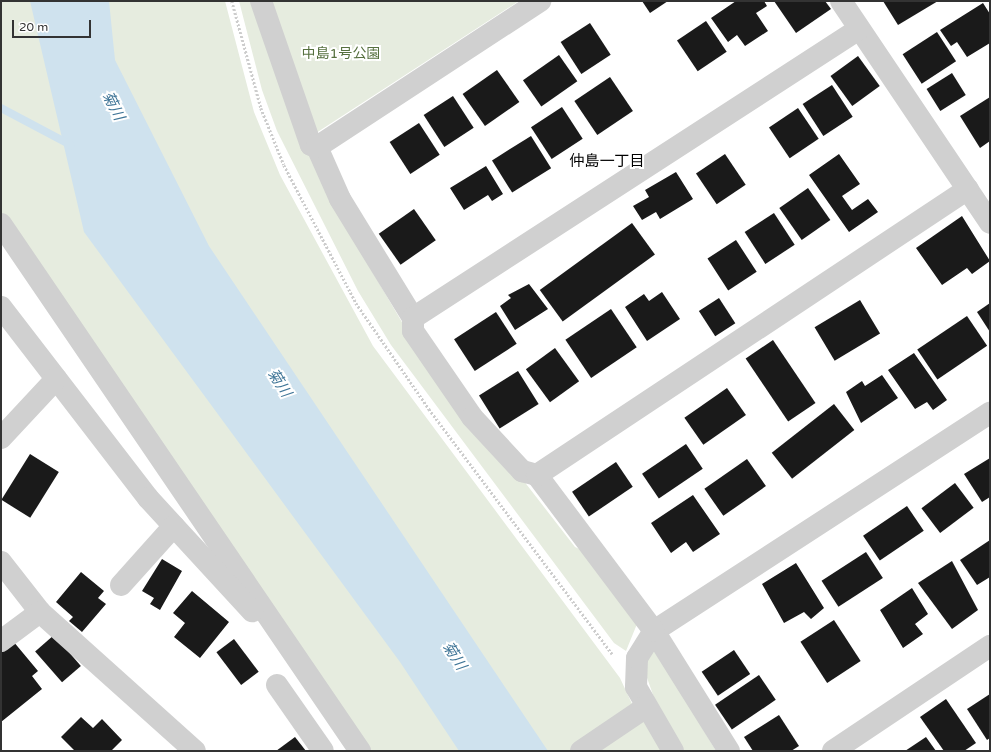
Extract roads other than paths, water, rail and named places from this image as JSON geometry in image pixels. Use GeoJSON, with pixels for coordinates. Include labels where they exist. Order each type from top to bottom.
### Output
{"type":"FeatureCollection","features":[{"type":"Feature","properties":{"kind":"street"},"geometry":{"type":"LineString","coordinates":[[261,1],[311,145],[317,147],[340,199],[413,318],[413,331],[472,417],[522,471],[537,475],[654,631],[729,751]]}},
{"type":"Feature","properties":{"kind":"street"},"geometry":{"type":"LineString","coordinates":[[317,147],[540,1]]}},
{"type":"Feature","properties":{"kind":"street"},"geometry":{"type":"LineString","coordinates":[[841,1],[990,223]]}},
{"type":"Feature","properties":{"kind":"street"},"geometry":{"type":"LineString","coordinates":[[413,318],[859,28]]}},
{"type":"Feature","properties":{"kind":"street"},"geometry":{"type":"LineString","coordinates":[[537,475],[968,189]]}},
{"type":"Feature","properties":{"kind":"street"},"geometry":{"type":"LineString","coordinates":[[1,224],[360,751]]}},
{"type":"Feature","properties":{"kind":"street"},"geometry":{"type":"LineString","coordinates":[[1,307],[148,498],[303,666]]}},
{"type":"Feature","properties":{"kind":"street"},"geometry":{"type":"LineString","coordinates":[[1,438],[56,379]]}},
{"type":"Feature","properties":{"kind":"street"},"geometry":{"type":"LineString","coordinates":[[673,751],[642,710],[636,686],[637,658],[654,631],[990,413]]}},
{"type":"Feature","properties":{"kind":"street"},"geometry":{"type":"LineString","coordinates":[[121,585],[174,526]]}},
{"type":"Feature","properties":{"kind":"street"},"geometry":{"type":"LineString","coordinates":[[1,562],[40,612],[195,751]]}},
{"type":"Feature","properties":{"kind":"street"},"geometry":{"type":"LineString","coordinates":[[1,641],[40,612]]}},
{"type":"Feature","properties":{"kind":"street"},"geometry":{"type":"LineString","coordinates":[[832,751],[990,646]]}},
{"type":"Feature","properties":{"kind":"street"},"geometry":{"type":"LineString","coordinates":[[277,685],[323,751]]}},
{"type":"Feature","properties":{"kind":"street"},"geometry":{"type":"LineString","coordinates":[[581,751],[642,710]]}},
{"type":"Feature","properties":{"kind":"water","name":"菊川"},"geometry":{"type":"Polygon","coordinates":[[[30,1],[109,1],[115,60],[209,246],[548,751],[459,751],[400,662],[84,232],[30,1]]]}},
{"type":"Feature","properties":{"kind":"waterway"},"geometry":{"type":"LineString","coordinates":[[1,108],[71,145]]}},
{"type":"Feature","properties":{"kind":"district","name":"仲島一丁目"},"geometry":{"type":"Point","coordinates":[607,162]}},
{"type":"Feature","properties":{"kind":"park label","name":"中島1号公園"},"geometry":{"type":"Point","coordinates":[341,54]}}]}
